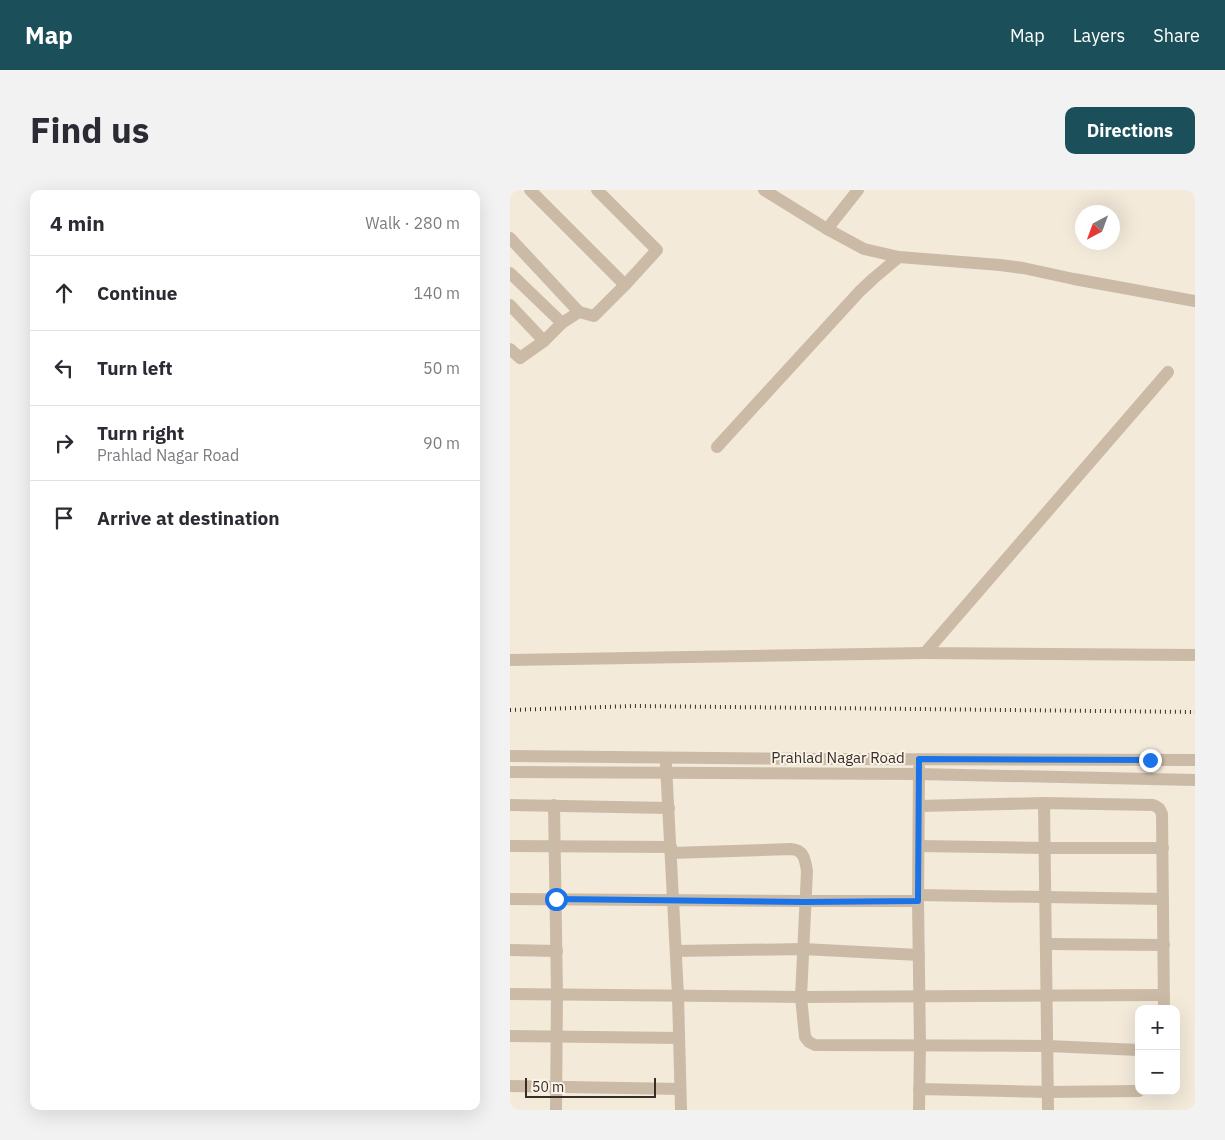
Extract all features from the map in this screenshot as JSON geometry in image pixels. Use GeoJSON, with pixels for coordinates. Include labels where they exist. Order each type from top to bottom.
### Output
{"type":"FeatureCollection","features":[{"type":"Feature","properties":{"kind":"street"},"geometry":{"type":"LineString","coordinates":[[530,190],[625,285]]}},
{"type":"Feature","properties":{"kind":"street"},"geometry":{"type":"LineString","coordinates":[[510,238],[579,312],[594,316],[657,250],[597,190]]}},
{"type":"Feature","properties":{"kind":"street"},"geometry":{"type":"LineString","coordinates":[[764,190],[827,229],[864,249],[899,257],[1023,268],[1195,301]]}},
{"type":"Feature","properties":{"kind":"street"},"geometry":{"type":"LineString","coordinates":[[827,229],[858,190]]}},
{"type":"Feature","properties":{"kind":"street"},"geometry":{"type":"LineString","coordinates":[[717,447],[860,291],[899,257]]}},
{"type":"Feature","properties":{"kind":"street"},"geometry":{"type":"LineString","coordinates":[[510,273],[562,323]]}},
{"type":"Feature","properties":{"kind":"street"},"geometry":{"type":"LineString","coordinates":[[510,305],[544,341]]}},
{"type":"Feature","properties":{"kind":"street"},"geometry":{"type":"LineString","coordinates":[[510,349],[520,358],[544,341],[562,323],[579,312]]}},
{"type":"Feature","properties":{"kind":"street"},"geometry":{"type":"LineString","coordinates":[[924,653],[1168,372]]}},
{"type":"Feature","properties":{"kind":"street"},"geometry":{"type":"LineString","coordinates":[[510,660],[924,653],[1195,655]]}},
{"type":"Feature","properties":{"kind":"street","name":"Prahlad Nagar Road"},"geometry":{"type":"LineString","coordinates":[[510,756],[1195,760]]}},
{"type":"Feature","properties":{"kind":"street"},"geometry":{"type":"LineString","coordinates":[[666,757],[674,900],[681,1110]]}},
{"type":"Feature","properties":{"kind":"street"},"geometry":{"type":"LineString","coordinates":[[919,759],[919,1110]]}},
{"type":"Feature","properties":{"kind":"street","name":"Prahlad Nagar Road"},"geometry":{"type":"LineString","coordinates":[[510,772],[919,774],[1195,780]]}},
{"type":"Feature","properties":{"kind":"street"},"geometry":{"type":"LineString","coordinates":[[919,806],[1044,803],[1157,806],[1162,814],[1164,1005]]}},
{"type":"Feature","properties":{"kind":"street"},"geometry":{"type":"LineString","coordinates":[[1044,803],[1048,1110]]}},
{"type":"Feature","properties":{"kind":"street"},"geometry":{"type":"LineString","coordinates":[[510,805],[669,808]]}},
{"type":"Feature","properties":{"kind":"street"},"geometry":{"type":"LineString","coordinates":[[554,805],[558,994],[556,1110]]}},
{"type":"Feature","properties":{"kind":"street"},"geometry":{"type":"LineString","coordinates":[[510,846],[671,850],[797,850],[801,852],[807,870],[801,997],[805,1037],[815,1045],[1048,1046],[1135,1050]]}},
{"type":"Feature","properties":{"kind":"street"},"geometry":{"type":"LineString","coordinates":[[918,846],[1163,848]]}},
{"type":"Feature","properties":{"kind":"street"},"geometry":{"type":"LineString","coordinates":[[510,899],[805,902],[918,898],[1163,899]]}},
{"type":"Feature","properties":{"kind":"street"},"geometry":{"type":"LineString","coordinates":[[1046,944],[1164,945]]}},
{"type":"Feature","properties":{"kind":"street"},"geometry":{"type":"LineString","coordinates":[[676,951],[802,949],[919,955]]}},
{"type":"Feature","properties":{"kind":"street"},"geometry":{"type":"LineString","coordinates":[[510,950],[557,951]]}},
{"type":"Feature","properties":{"kind":"street"},"geometry":{"type":"LineString","coordinates":[[510,994],[801,997],[1164,995]]}},
{"type":"Feature","properties":{"kind":"street"},"geometry":{"type":"LineString","coordinates":[[510,1036],[679,1038]]}},
{"type":"Feature","properties":{"kind":"street"},"geometry":{"type":"LineString","coordinates":[[510,1086],[680,1089]]}},
{"type":"Feature","properties":{"kind":"street"},"geometry":{"type":"LineString","coordinates":[[919,1089],[1048,1092],[1135,1091]]}},
{"type":"Feature","properties":{"kind":"railway"},"geometry":{"type":"LineString","coordinates":[[510,710],[634,706],[1195,712]]}},
{"type":"Feature","properties":{"kind":"route"},"geometry":{"type":"LineString","coordinates":[[556,899],[805,902],[918,901],[919,759],[1150,760]]}}]}
